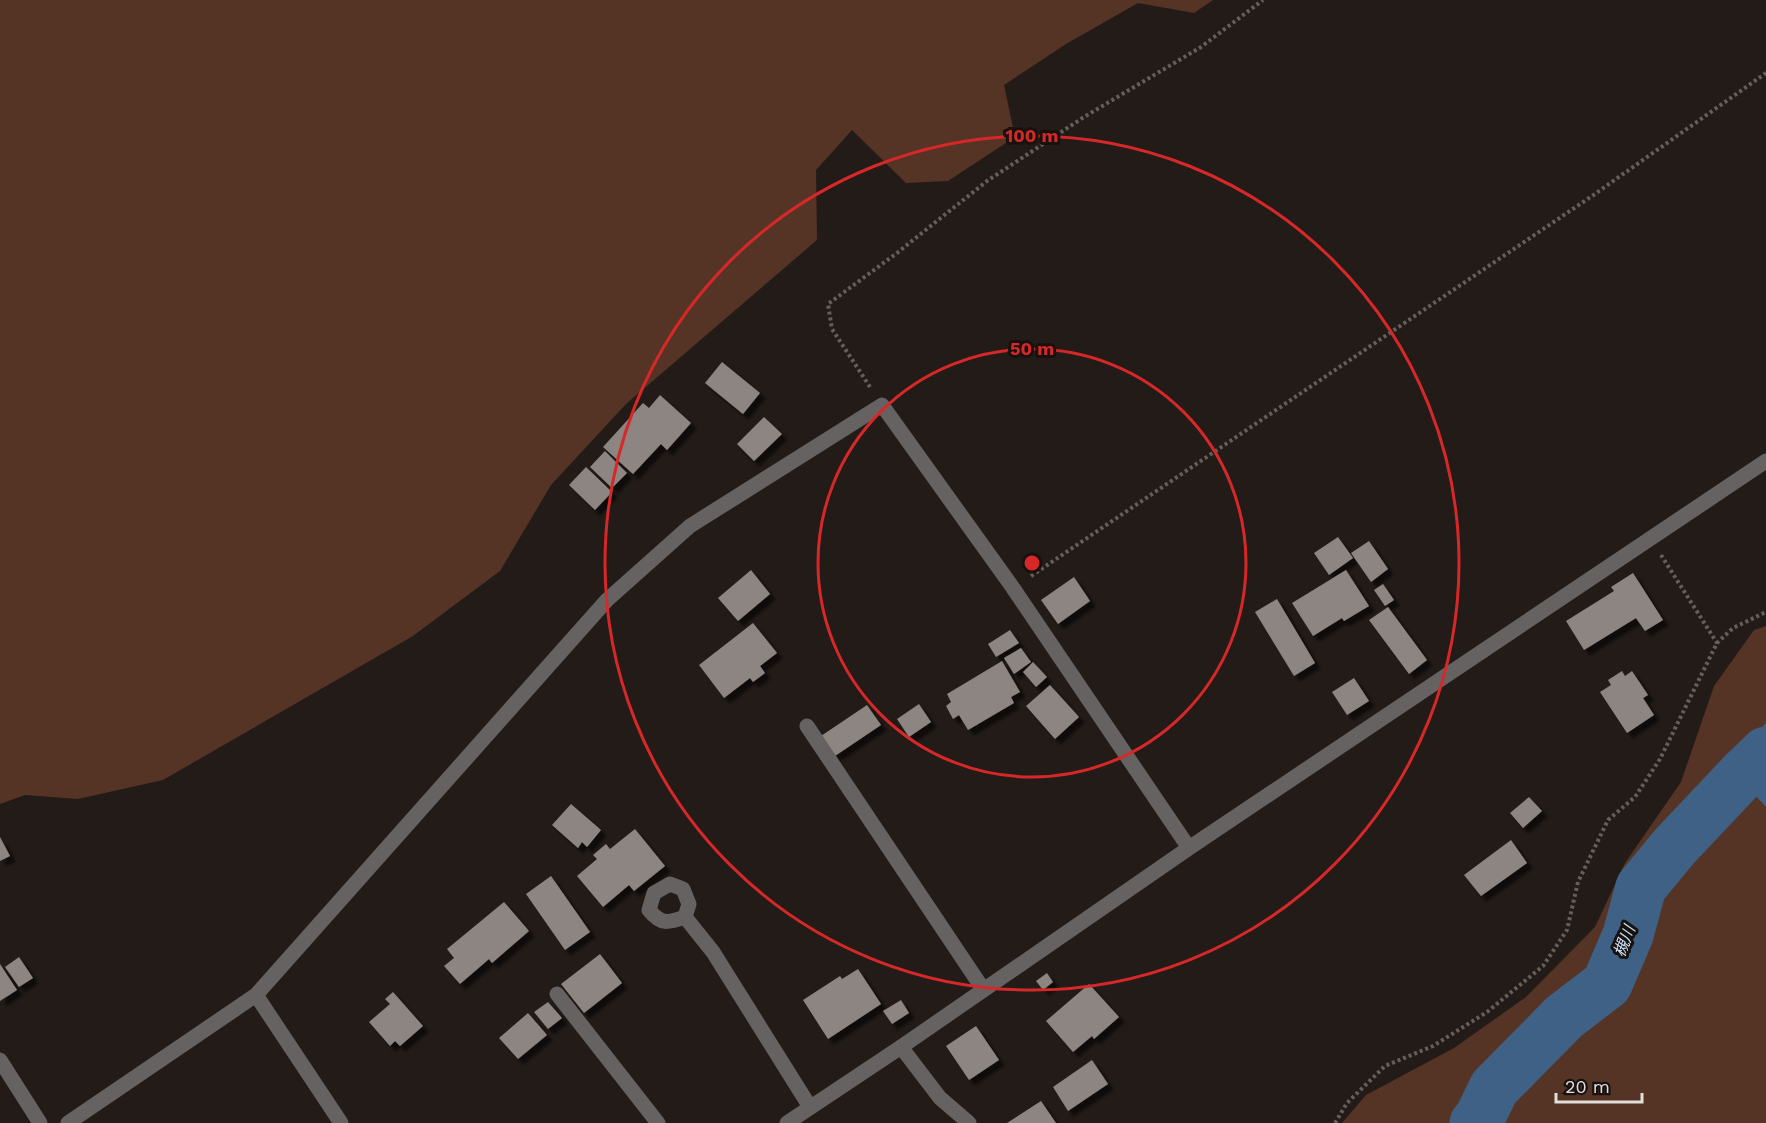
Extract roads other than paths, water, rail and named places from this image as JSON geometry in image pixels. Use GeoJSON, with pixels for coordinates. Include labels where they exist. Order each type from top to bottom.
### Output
{"type":"FeatureCollection","features":[{"type":"Feature","properties":{"kind":"street"},"geometry":{"type":"LineString","coordinates":[[68,1123],[256,995],[607,600],[690,526],[882,405],[1013,588],[1189,849]]}},
{"type":"Feature","properties":{"kind":"street"},"geometry":{"type":"LineString","coordinates":[[787,1123],[1766,461]]}},
{"type":"Feature","properties":{"kind":"street"},"geometry":{"type":"LineString","coordinates":[[807,726],[983,989]]}},
{"type":"Feature","properties":{"kind":"street"},"geometry":{"type":"LineString","coordinates":[[685,917],[713,952],[810,1107]]}},
{"type":"Feature","properties":{"kind":"street"},"geometry":{"type":"LineString","coordinates":[[557,993],[658,1123]]}},
{"type":"Feature","properties":{"kind":"street"},"geometry":{"type":"LineString","coordinates":[[256,995],[341,1123]]}},
{"type":"Feature","properties":{"kind":"street"},"geometry":{"type":"LineString","coordinates":[[901,1047],[940,1098],[969,1123]]}},
{"type":"Feature","properties":{"kind":"street"},"geometry":{"type":"LineString","coordinates":[[0,1060],[40,1123]]}},
{"type":"Feature","properties":{"kind":"water"},"geometry":{"type":"Polygon","coordinates":[[[1766,723],[1766,807],[1722,759],[1751,739],[1766,723]]]}},
{"type":"Feature","properties":{"kind":"waterway","name":"槻川"},"geometry":{"type":"LineString","coordinates":[[1475,1123],[1494,1088],[1564,1017],[1607,984],[1628,935],[1641,887],[1675,846],[1766,752]]}}]}
